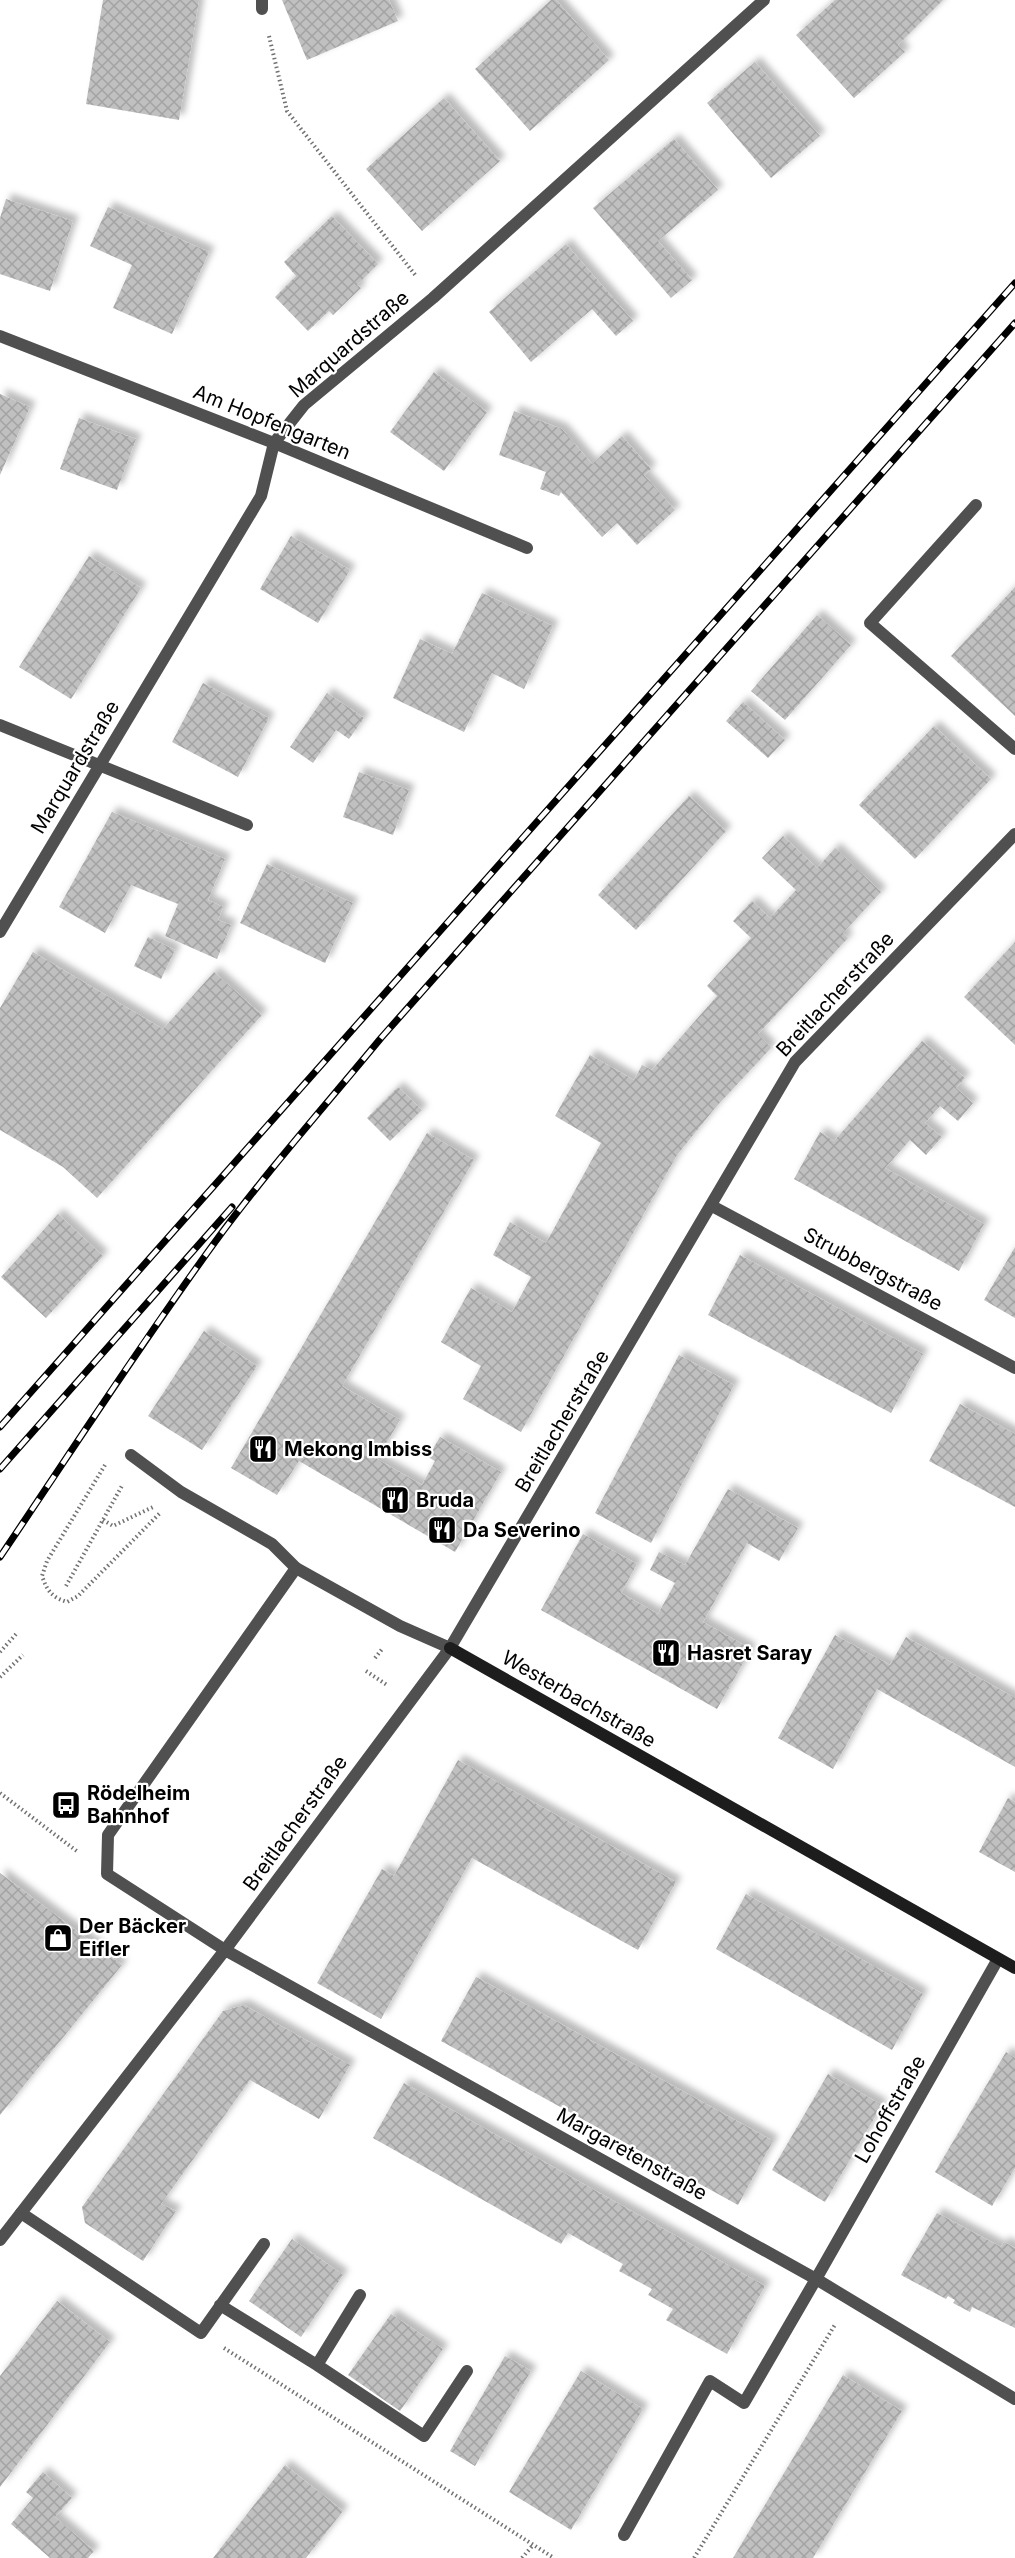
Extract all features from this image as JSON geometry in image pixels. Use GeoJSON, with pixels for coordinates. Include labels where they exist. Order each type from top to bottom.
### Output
{"type":"FeatureCollection","features":[{"type":"Feature","properties":{"kind":"street","name":"Marquardstraße"},"geometry":{"type":"LineString","coordinates":[[0,932],[99,763],[261,496],[274,443],[304,405],[433,298],[764,0]]}},
{"type":"Feature","properties":{"kind":"street","name":"Am Hopfengarten"},"geometry":{"type":"LineString","coordinates":[[0,336],[274,443],[527,548]]}},
{"type":"Feature","properties":{"kind":"street"},"geometry":{"type":"LineString","coordinates":[[976,505],[870,623],[1015,749]]}},
{"type":"Feature","properties":{"kind":"street"},"geometry":{"type":"LineString","coordinates":[[0,725],[99,763],[247,825]]}},
{"type":"Feature","properties":{"kind":"street","name":"Breitlacherstraße"},"geometry":{"type":"LineString","coordinates":[[0,2240],[225,1950],[450,1648],[795,1062],[1015,834]]}},
{"type":"Feature","properties":{"kind":"street","name":"Strubbergstraße"},"geometry":{"type":"LineString","coordinates":[[712,1206],[1015,1368]]}},
{"type":"Feature","properties":{"kind":"street","name":"Westerbachstraße"},"geometry":{"type":"LineString","coordinates":[[131,1455],[182,1492],[272,1544],[296,1568],[400,1626],[450,1648],[1015,1968]]}},
{"type":"Feature","properties":{"kind":"street"},"geometry":{"type":"LineString","coordinates":[[107,1874],[108,1835],[296,1568]]}},
{"type":"Feature","properties":{"kind":"street","name":"Margaretenstraße"},"geometry":{"type":"LineString","coordinates":[[107,1874],[225,1950],[816,2279],[1015,2399]]}},
{"type":"Feature","properties":{"kind":"street","name":"Lohoffstraße"},"geometry":{"type":"LineString","coordinates":[[624,2535],[710,2381],[744,2403],[998,1959]]}},
{"type":"Feature","properties":{"kind":"street"},"geometry":{"type":"LineString","coordinates":[[21,2213],[201,2333],[264,2244]]}},
{"type":"Feature","properties":{"kind":"street"},"geometry":{"type":"LineString","coordinates":[[317,2365],[360,2295]]}},
{"type":"Feature","properties":{"kind":"street"},"geometry":{"type":"LineString","coordinates":[[220,2305],[317,2365],[424,2436],[467,2371]]}},
{"type":"Feature","properties":{"kind":"path"},"geometry":{"type":"LineString","coordinates":[[262,5],[286,111],[433,298]]}},
{"type":"Feature","properties":{"kind":"path"},"geometry":{"type":"LineString","coordinates":[[110,1457],[47,1560],[42,1576],[47,1590],[54,1598],[67,1602],[78,1596],[182,1492]]}},
{"type":"Feature","properties":{"kind":"path"},"geometry":{"type":"LineString","coordinates":[[66,1586],[126,1479]]}},
{"type":"Feature","properties":{"kind":"path"},"geometry":{"type":"LineString","coordinates":[[103,1520],[114,1526],[182,1492]]}},
{"type":"Feature","properties":{"kind":"path"},"geometry":{"type":"LineString","coordinates":[[0,1652],[18,1633]]}},
{"type":"Feature","properties":{"kind":"path"},"geometry":{"type":"LineString","coordinates":[[0,1677],[23,1655]]}},
{"type":"Feature","properties":{"kind":"path"},"geometry":{"type":"LineString","coordinates":[[0,1793],[107,1874]]}},
{"type":"Feature","properties":{"kind":"path"},"geometry":{"type":"LineString","coordinates":[[694,2558],[850,2300]]}},
{"type":"Feature","properties":{"kind":"path"},"geometry":{"type":"LineString","coordinates":[[201,2333],[554,2558]]}},
{"type":"Feature","properties":{"kind":"path"},"geometry":{"type":"LineString","coordinates":[[522,2558],[533,2544]]}},
{"type":"Feature","properties":{"kind":"building"},"geometry":{"type":"Polygon","coordinates":[[[103,0],[199,0],[179,120],[86,104],[103,0]]]}},
{"type":"Feature","properties":{"kind":"building"},"geometry":{"type":"Polygon","coordinates":[[[282,0],[389,0],[398,21],[307,60],[282,0]]]}},
{"type":"Feature","properties":{"kind":"building"},"geometry":{"type":"Polygon","coordinates":[[[551,0],[556,0],[609,60],[530,131],[475,69],[551,0]]]}},
{"type":"Feature","properties":{"kind":"building"},"geometry":{"type":"Polygon","coordinates":[[[835,0],[943,0],[898,45],[905,52],[854,98],[796,35],[835,0]]]}},
{"type":"Feature","properties":{"kind":"building"},"geometry":{"type":"Polygon","coordinates":[[[755,62],[820,136],[771,178],[707,103],[755,62]]]}},
{"type":"Feature","properties":{"kind":"building"},"geometry":{"type":"Polygon","coordinates":[[[444,98],[500,161],[422,231],[366,169],[444,98]]]}},
{"type":"Feature","properties":{"kind":"building"},"geometry":{"type":"Polygon","coordinates":[[[674,139],[718,190],[658,241],[692,280],[671,298],[593,208],[674,139]]]}},
{"type":"Feature","properties":{"kind":"building"},"geometry":{"type":"Polygon","coordinates":[[[6,199],[73,221],[50,291],[0,274],[0,218],[6,199]]]}},
{"type":"Feature","properties":{"kind":"building"},"geometry":{"type":"Polygon","coordinates":[[[108,207],[209,252],[172,334],[113,308],[132,265],[90,246],[108,207]]]}},
{"type":"Feature","properties":{"kind":"building"},"geometry":{"type":"Polygon","coordinates":[[[332,216],[378,264],[357,285],[361,288],[333,315],[329,311],[308,331],[275,297],[296,276],[284,262],[332,216]]]}},
{"type":"Feature","properties":{"kind":"building"},"geometry":{"type":"Polygon","coordinates":[[[566,244],[633,321],[616,336],[592,309],[531,362],[489,312],[566,244]]]}},
{"type":"Feature","properties":{"kind":"building"},"geometry":{"type":"Polygon","coordinates":[[[434,372],[487,412],[444,471],[390,432],[434,372]]]}},
{"type":"Feature","properties":{"kind":"building"},"geometry":{"type":"Polygon","coordinates":[[[0,394],[30,407],[0,475],[0,394]]]}},
{"type":"Feature","properties":{"kind":"building"},"geometry":{"type":"Polygon","coordinates":[[[514,411],[562,429],[592,464],[622,436],[651,469],[644,475],[675,510],[637,545],[617,523],[602,537],[561,492],[559,496],[540,489],[546,472],[499,455],[514,411]]]}},
{"type":"Feature","properties":{"kind":"building"},"geometry":{"type":"Polygon","coordinates":[[[79,418],[136,439],[117,490],[60,469],[79,418]]]}},
{"type":"Feature","properties":{"kind":"building"},"geometry":{"type":"Polygon","coordinates":[[[291,536],[350,570],[318,623],[260,589],[291,536]]]}},
{"type":"Feature","properties":{"kind":"building"},"geometry":{"type":"Polygon","coordinates":[[[89,556],[141,588],[71,699],[19,667],[89,556]]]}},
{"type":"Feature","properties":{"kind":"building"},"geometry":{"type":"Polygon","coordinates":[[[1015,587],[1015,716],[951,656],[1015,587]]]}},
{"type":"Feature","properties":{"kind":"building"},"geometry":{"type":"Polygon","coordinates":[[[482,593],[553,626],[524,689],[492,673],[464,732],[393,698],[420,639],[452,654],[482,593]]]}},
{"type":"Feature","properties":{"kind":"building"},"geometry":{"type":"Polygon","coordinates":[[[817,615],[851,645],[785,720],[751,691],[817,615]]]}},
{"type":"Feature","properties":{"kind":"building"},"geometry":{"type":"Polygon","coordinates":[[[203,683],[269,718],[238,777],[172,742],[203,683]]]}},
{"type":"Feature","properties":{"kind":"building"},"geometry":{"type":"Polygon","coordinates":[[[327,693],[364,718],[349,739],[336,730],[313,763],[290,747],[327,693]]]}},
{"type":"Feature","properties":{"kind":"building"},"geometry":{"type":"Polygon","coordinates":[[[743,702],[785,740],[768,758],[726,721],[743,702]]]}},
{"type":"Feature","properties":{"kind":"building"},"geometry":{"type":"Polygon","coordinates":[[[934,726],[991,779],[915,859],[859,805],[934,726]]]}},
{"type":"Feature","properties":{"kind":"building"},"geometry":{"type":"Polygon","coordinates":[[[359,772],[409,790],[393,835],[343,817],[359,772]]]}},
{"type":"Feature","properties":{"kind":"building"},"geometry":{"type":"Polygon","coordinates":[[[689,796],[726,831],[636,930],[598,895],[689,796]]]}},
{"type":"Feature","properties":{"kind":"building"},"geometry":{"type":"Polygon","coordinates":[[[112,812],[225,859],[208,900],[223,907],[218,920],[231,925],[217,959],[165,936],[178,904],[131,885],[105,933],[59,907],[112,812]]]}},
{"type":"Feature","properties":{"kind":"building"},"geometry":{"type":"Polygon","coordinates":[[[783,836],[817,868],[835,848],[881,892],[843,933],[848,938],[758,1034],[771,1048],[715,1108],[677,1155],[521,1432],[463,1399],[481,1366],[441,1342],[471,1288],[512,1312],[531,1277],[493,1255],[510,1222],[546,1243],[601,1143],[555,1116],[568,1093],[590,1055],[634,1080],[642,1065],[652,1070],[717,996],[707,986],[751,938],[733,921],[752,901],[770,918],[796,890],[762,858],[783,836]]]}},
{"type":"Feature","properties":{"kind":"building"},"geometry":{"type":"Polygon","coordinates":[[[267,864],[353,903],[325,963],[240,923],[267,864]]]}},
{"type":"Feature","properties":{"kind":"building"},"geometry":{"type":"Polygon","coordinates":[[[148,937],[175,950],[161,979],[134,966],[148,937]]]}},
{"type":"Feature","properties":{"kind":"building"},"geometry":{"type":"Polygon","coordinates":[[[1015,942],[1015,1045],[964,997],[1015,942]]]}},
{"type":"Feature","properties":{"kind":"building"},"geometry":{"type":"Polygon","coordinates":[[[33,952],[163,1029],[214,972],[262,1015],[97,1198],[63,1167],[0,1130],[0,1008],[33,952]]]}},
{"type":"Feature","properties":{"kind":"building"},"geometry":{"type":"Polygon","coordinates":[[[922,1041],[965,1078],[956,1088],[973,1103],[958,1121],[940,1106],[925,1123],[942,1137],[926,1155],[910,1140],[885,1168],[984,1224],[959,1271],[794,1179],[820,1132],[834,1141],[922,1041]]]}},
{"type":"Feature","properties":{"kind":"building"},"geometry":{"type":"Polygon","coordinates":[[[398,1087],[422,1110],[390,1141],[367,1118],[398,1087]]]}},
{"type":"Feature","properties":{"kind":"building"},"geometry":{"type":"Polygon","coordinates":[[[427,1133],[474,1160],[342,1386],[400,1420],[377,1459],[422,1485],[435,1461],[428,1457],[440,1437],[501,1472],[455,1552],[299,1461],[277,1495],[231,1468],[427,1133]]]}},
{"type":"Feature","properties":{"kind":"building"},"geometry":{"type":"Polygon","coordinates":[[[58,1214],[103,1256],[46,1318],[1,1277],[58,1214]]]}},
{"type":"Feature","properties":{"kind":"building"},"geometry":{"type":"Polygon","coordinates":[[[1015,1247],[1015,1318],[984,1300],[1015,1247]]]}},
{"type":"Feature","properties":{"kind":"building"},"geometry":{"type":"Polygon","coordinates":[[[740,1255],[923,1354],[891,1413],[708,1315],[740,1255]]]}},
{"type":"Feature","properties":{"kind":"building"},"geometry":{"type":"Polygon","coordinates":[[[204,1331],[257,1366],[202,1450],[148,1416],[204,1331]]]}},
{"type":"Feature","properties":{"kind":"building"},"geometry":{"type":"Polygon","coordinates":[[[679,1355],[734,1385],[651,1543],[595,1513],[679,1355]]]}},
{"type":"Feature","properties":{"kind":"building"},"geometry":{"type":"Polygon","coordinates":[[[960,1404],[1015,1434],[1015,1507],[929,1461],[960,1404]]]}},
{"type":"Feature","properties":{"kind":"building"},"geometry":{"type":"Polygon","coordinates":[[[728,1489],[798,1528],[779,1561],[747,1543],[703,1622],[751,1649],[717,1709],[541,1610],[583,1534],[637,1564],[621,1593],[658,1614],[675,1583],[650,1570],[659,1552],[685,1565],[728,1489]]]}},
{"type":"Feature","properties":{"kind":"building"},"geometry":{"type":"Polygon","coordinates":[[[835,1635],[890,1665],[906,1637],[1015,1698],[1015,1767],[877,1689],[833,1769],[778,1738],[835,1635]]]}},
{"type":"Feature","properties":{"kind":"building"},"geometry":{"type":"Polygon","coordinates":[[[458,1760],[676,1882],[638,1950],[472,1858],[381,2019],[317,1983],[382,1869],[394,1876],[458,1760]]]}},
{"type":"Feature","properties":{"kind":"building"},"geometry":{"type":"Polygon","coordinates":[[[1008,1798],[1015,1802],[1015,1872],[979,1852],[1008,1798]]]}},
{"type":"Feature","properties":{"kind":"building"},"geometry":{"type":"Polygon","coordinates":[[[0,1873],[122,1965],[0,2115],[0,1873]]]}},
{"type":"Feature","properties":{"kind":"building"},"geometry":{"type":"Polygon","coordinates":[[[746,1894],[923,1994],[892,2050],[716,1949],[746,1894]]]}},
{"type":"Feature","properties":{"kind":"building"},"geometry":{"type":"Polygon","coordinates":[[[476,1977],[773,2141],[738,2205],[441,2041],[476,1977]]]}},
{"type":"Feature","properties":{"kind":"building"},"geometry":{"type":"Polygon","coordinates":[[[244,2005],[350,2065],[319,2119],[250,2080],[161,2204],[176,2211],[143,2261],[85,2223],[82,2207],[223,2011],[244,2005]]]}},
{"type":"Feature","properties":{"kind":"building"},"geometry":{"type":"Polygon","coordinates":[[[1006,2052],[1015,2058],[1015,2168],[992,2206],[935,2172],[1006,2052]]]}},
{"type":"Feature","properties":{"kind":"building"},"geometry":{"type":"Polygon","coordinates":[[[828,2074],[882,2105],[825,2202],[772,2170],[828,2074]]]}},
{"type":"Feature","properties":{"kind":"building"},"geometry":{"type":"Polygon","coordinates":[[[404,2083],[765,2286],[727,2354],[666,2320],[673,2309],[648,2295],[652,2289],[619,2271],[623,2264],[568,2233],[561,2244],[373,2138],[404,2083]]]}},
{"type":"Feature","properties":{"kind":"building"},"geometry":{"type":"Polygon","coordinates":[[[937,2213],[1001,2247],[1004,2242],[1015,2248],[1015,2328],[972,2307],[970,2312],[953,2303],[955,2300],[948,2296],[946,2299],[901,2275],[937,2213]]]}},
{"type":"Feature","properties":{"kind":"building"},"geometry":{"type":"Polygon","coordinates":[[[292,2239],[343,2275],[301,2337],[249,2301],[292,2239]]]}},
{"type":"Feature","properties":{"kind":"building"},"geometry":{"type":"Polygon","coordinates":[[[57,2301],[110,2342],[0,2487],[0,2376],[57,2301]]]}},
{"type":"Feature","properties":{"kind":"building"},"geometry":{"type":"Polygon","coordinates":[[[391,2314],[443,2349],[400,2411],[348,2375],[391,2314]]]}},
{"type":"Feature","properties":{"kind":"building"},"geometry":{"type":"Polygon","coordinates":[[[505,2356],[531,2371],[475,2466],[450,2451],[505,2356]]]}},
{"type":"Feature","properties":{"kind":"building"},"geometry":{"type":"Polygon","coordinates":[[[581,2371],[643,2409],[571,2530],[509,2492],[581,2371]]]}},
{"type":"Feature","properties":{"kind":"building"},"geometry":{"type":"Polygon","coordinates":[[[843,2375],[902,2411],[813,2558],[733,2558],[843,2375]]]}},
{"type":"Feature","properties":{"kind":"building"},"geometry":{"type":"Polygon","coordinates":[[[285,2465],[343,2511],[306,2558],[213,2558],[285,2465]]]}},
{"type":"Feature","properties":{"kind":"building"},"geometry":{"type":"Polygon","coordinates":[[[43,2472],[72,2498],[55,2517],[94,2551],[88,2558],[50,2558],[11,2524],[33,2498],[26,2492],[43,2472]]]}},
{"type":"Feature","properties":{"kind":"railway"},"geometry":{"type":"LineString","coordinates":[[0,1427],[1015,283]]}},
{"type":"Feature","properties":{"kind":"railway"},"geometry":{"type":"LineString","coordinates":[[0,1557],[187,1281],[276,1164],[381,1038],[1015,323]]}},
{"type":"Feature","properties":{"kind":"railway"},"geometry":{"type":"LineString","coordinates":[[0,1469],[232,1207]]}},
{"type":"Feature","properties":{"kind":"place","name":"Mekong Imbiss"},"geometry":{"type":"Point","coordinates":[263,1449]}},
{"type":"Feature","properties":{"kind":"place","name":"Bruda"},"geometry":{"type":"Point","coordinates":[395,1500]}},
{"type":"Feature","properties":{"kind":"place","name":"Da Severino"},"geometry":{"type":"Point","coordinates":[442,1530]}},
{"type":"Feature","properties":{"kind":"place","name":"Hasret Saray"},"geometry":{"type":"Point","coordinates":[666,1653]}},
{"type":"Feature","properties":{"kind":"place","name":"Rödelheim Bahnhof"},"geometry":{"type":"Point","coordinates":[66,1805]}},
{"type":"Feature","properties":{"kind":"place","name":"Der Bäcker Eifler"},"geometry":{"type":"Point","coordinates":[58,1938]}}]}
